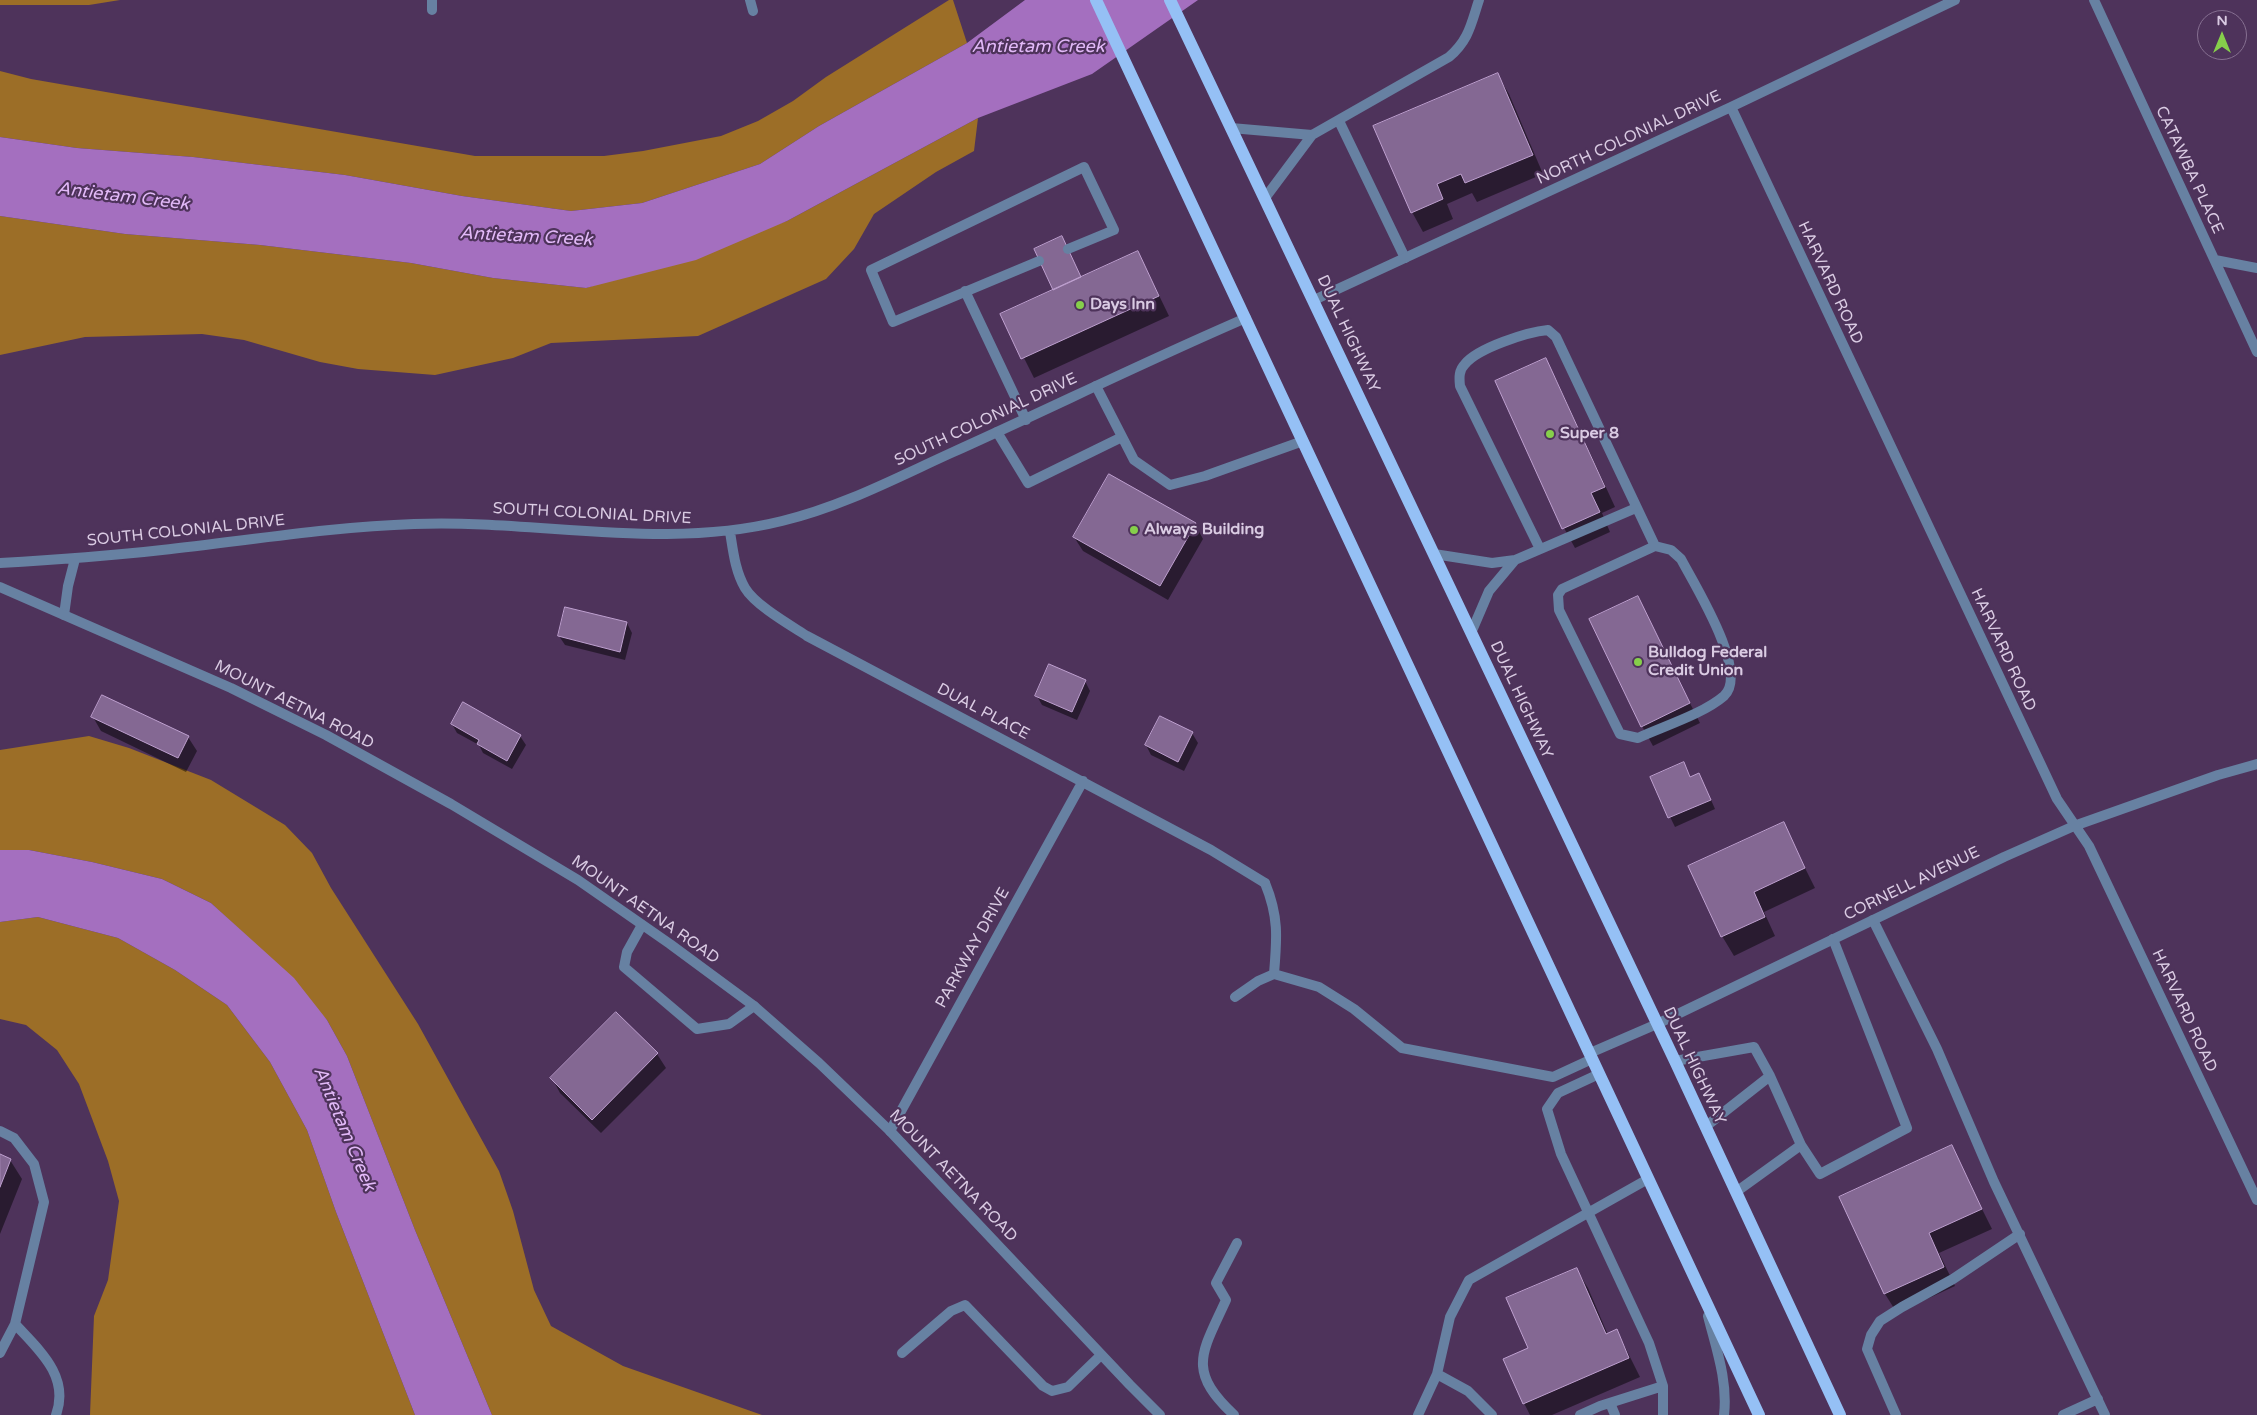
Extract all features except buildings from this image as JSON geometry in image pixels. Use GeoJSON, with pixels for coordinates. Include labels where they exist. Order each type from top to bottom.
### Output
{"type":"FeatureCollection","features":[{"type":"Feature","properties":{"kind":"main road"},"geometry":{"type":"LineString","coordinates":[[1096,0],[1759,1415]]}},
{"type":"Feature","properties":{"kind":"main road","name":"DUAL HIGHWAY"},"geometry":{"type":"LineString","coordinates":[[1170,0],[1675,1061],[1840,1415]]}},
{"type":"Feature","properties":{"kind":"street"},"geometry":{"type":"LineString","coordinates":[[750,0],[753,11]]}},
{"type":"Feature","properties":{"kind":"street"},"geometry":{"type":"LineString","coordinates":[[1265,198],[1312,135],[1339,121],[1462,47],[1479,0]]}},
{"type":"Feature","properties":{"kind":"street","name":"NORTH COLONIAL DRIVE"},"geometry":{"type":"LineString","coordinates":[[1314,300],[1731,107],[1954,0]]}},
{"type":"Feature","properties":{"kind":"street","name":"CATAWBA PLACE"},"geometry":{"type":"LineString","coordinates":[[2094,0],[2257,352]]}},
{"type":"Feature","properties":{"kind":"street","name":"HARVARD ROAD"},"geometry":{"type":"LineString","coordinates":[[1731,107],[2057,799],[2089,846],[2257,1200]]}},
{"type":"Feature","properties":{"kind":"street"},"geometry":{"type":"LineString","coordinates":[[1339,121],[1405,258]]}},
{"type":"Feature","properties":{"kind":"street"},"geometry":{"type":"LineString","coordinates":[[1231,128],[1312,135]]}},
{"type":"Feature","properties":{"kind":"street"},"geometry":{"type":"LineString","coordinates":[[1039,261],[893,322],[871,270],[1084,167],[1114,230],[1068,249]]}},
{"type":"Feature","properties":{"kind":"street"},"geometry":{"type":"LineString","coordinates":[[2215,260],[2257,268]]}},
{"type":"Feature","properties":{"kind":"street"},"geometry":{"type":"LineString","coordinates":[[965,291],[1026,420]]}},
{"type":"Feature","properties":{"kind":"street","name":"SOUTH COLONIAL DRIVE"},"geometry":{"type":"LineString","coordinates":[[0,563],[75,559],[349,528],[414,524],[475,523],[644,534],[730,532],[783,521],[833,506],[1026,420],[1246,318]]}},
{"type":"Feature","properties":{"kind":"street"},"geometry":{"type":"LineString","coordinates":[[1540,549],[1460,386],[1459,377],[1464,365],[1472,357],[1515,338],[1548,330],[1556,337],[1655,546],[1671,550],[1681,559],[1727,649],[1731,680],[1728,691],[1724,695],[1701,710],[1638,738],[1620,734],[1559,610],[1558,595],[1562,588],[1655,546]]}},
{"type":"Feature","properties":{"kind":"street"},"geometry":{"type":"LineString","coordinates":[[1096,386],[1134,460],[1170,485],[1205,476],[1304,441]]}},
{"type":"Feature","properties":{"kind":"street"},"geometry":{"type":"LineString","coordinates":[[997,432],[1028,483],[1122,437]]}},
{"type":"Feature","properties":{"kind":"street"},"geometry":{"type":"LineString","coordinates":[[1434,554],[1492,564],[1515,560],[1636,508]]}},
{"type":"Feature","properties":{"kind":"street","name":"DUAL PLACE"},"geometry":{"type":"LineString","coordinates":[[730,532],[736,565],[746,589],[765,608],[807,636],[1211,850],[1265,883],[1272,901],[1278,932],[1274,974]]}},
{"type":"Feature","properties":{"kind":"street","name":"SOUTH COLONIAL DRIVE"},"geometry":{"type":"LineString","coordinates":[[64,615],[68,586],[75,559]]}},
{"type":"Feature","properties":{"kind":"street"},"geometry":{"type":"LineString","coordinates":[[1471,633],[1489,591],[1515,560]]}},
{"type":"Feature","properties":{"kind":"street","name":"MOUNT AETNA ROAD"},"geometry":{"type":"LineString","coordinates":[[0,587],[231,688],[334,740],[451,804],[578,880],[642,924],[754,1006],[819,1063],[890,1131],[1160,1415]]}},
{"type":"Feature","properties":{"kind":"street","name":"CORNELL AVENUE"},"geometry":{"type":"LineString","coordinates":[[1274,974],[1319,988],[1354,1009],[1402,1048],[1553,1077],[1656,1024],[2004,857],[2074,826],[2218,775],[2257,764]]}},
{"type":"Feature","properties":{"kind":"street","name":"PARKWAY DRIVE"},"geometry":{"type":"LineString","coordinates":[[890,1131],[1082,781]]}},
{"type":"Feature","properties":{"kind":"street"},"geometry":{"type":"LineString","coordinates":[[1872,920],[1937,1049],[1994,1182],[2105,1415]]}},
{"type":"Feature","properties":{"kind":"street"},"geometry":{"type":"LineString","coordinates":[[642,924],[627,952],[624,967],[697,1029],[729,1024],[754,1006]]}},
{"type":"Feature","properties":{"kind":"street"},"geometry":{"type":"LineString","coordinates":[[1675,1061],[1754,1047],[1770,1076],[1801,1145],[1820,1174],[1907,1128],[1833,939]]}},
{"type":"Feature","properties":{"kind":"street"},"geometry":{"type":"LineString","coordinates":[[1235,997],[1274,974]]}},
{"type":"Feature","properties":{"kind":"street"},"geometry":{"type":"LineString","coordinates":[[1599,1074],[1558,1093],[1547,1109],[1561,1154],[1649,1343],[1663,1386],[1663,1415]]}},
{"type":"Feature","properties":{"kind":"street"},"geometry":{"type":"LineString","coordinates":[[1706,1127],[1770,1076]]}},
{"type":"Feature","properties":{"kind":"street"},"geometry":{"type":"LineString","coordinates":[[0,1131],[14,1138],[34,1164],[44,1202],[16,1324],[0,1353]]}},
{"type":"Feature","properties":{"kind":"street"},"geometry":{"type":"LineString","coordinates":[[1736,1192],[1801,1145]]}},
{"type":"Feature","properties":{"kind":"street"},"geometry":{"type":"LineString","coordinates":[[1418,1415],[1437,1374],[1450,1317],[1470,1280],[1648,1179]]}},
{"type":"Feature","properties":{"kind":"street"},"geometry":{"type":"LineString","coordinates":[[1896,1415],[1866,1349],[1880,1321],[1953,1278],[2020,1234]]}},
{"type":"Feature","properties":{"kind":"street"},"geometry":{"type":"LineString","coordinates":[[1234,1415],[1220,1402],[1209,1386],[1202,1367],[1204,1348],[1226,1300],[1216,1283],[1237,1243]]}},
{"type":"Feature","properties":{"kind":"street"},"geometry":{"type":"LineString","coordinates":[[1705,1300],[1721,1367],[1726,1400],[1724,1415]]}},
{"type":"Feature","properties":{"kind":"street"},"geometry":{"type":"LineString","coordinates":[[902,1354],[951,1311],[965,1305],[1043,1386],[1052,1391],[1068,1387],[1101,1355]]}},
{"type":"Feature","properties":{"kind":"street"},"geometry":{"type":"LineString","coordinates":[[16,1324],[53,1366],[61,1396],[56,1415]]}},
{"type":"Feature","properties":{"kind":"street"},"geometry":{"type":"LineString","coordinates":[[1437,1374],[1468,1391],[1492,1415]]}},
{"type":"Feature","properties":{"kind":"street"},"geometry":{"type":"LineString","coordinates":[[1581,1415],[1610,1403],[1663,1386]]}},
{"type":"Feature","properties":{"kind":"street"},"geometry":{"type":"LineString","coordinates":[[2063,1415],[2098,1400]]}},
{"type":"Feature","properties":{"kind":"street"},"geometry":{"type":"LineString","coordinates":[[1610,1403],[1615,1415]]}},
{"type":"Feature","properties":{"kind":"shaded area"},"geometry":{"type":"Polygon","coordinates":[[[0,0],[120,0],[89,5],[0,5],[0,0]]]}},
{"type":"Feature","properties":{"kind":"shaded area"},"geometry":{"type":"Polygon","coordinates":[[[949,0],[953,0],[967,43],[819,126],[760,164],[642,203],[571,211],[462,196],[345,175],[193,157],[77,148],[0,137],[0,71],[31,79],[475,156],[604,156],[643,151],[721,136],[758,121],[793,101],[826,77],[949,0]]]}},
{"type":"Feature","properties":{"kind":"shaded area"},"geometry":{"type":"Polygon","coordinates":[[[978,118],[974,151],[936,172],[874,214],[854,249],[826,279],[698,336],[551,343],[513,358],[435,375],[358,369],[320,362],[244,340],[202,334],[85,337],[0,355],[0,216],[125,234],[260,245],[411,263],[493,278],[586,288],[787,221],[978,118]]]}},
{"type":"Feature","properties":{"kind":"shaded area"},"geometry":{"type":"Polygon","coordinates":[[[89,736],[129,748],[211,780],[285,825],[312,853],[331,888],[418,1024],[499,1171],[513,1211],[534,1290],[551,1326],[623,1366],[762,1415],[492,1415],[415,1230],[347,1056],[327,1020],[251,940],[211,903],[162,879],[92,862],[29,850],[0,850],[0,750],[89,736]]]}},
{"type":"Feature","properties":{"kind":"shaded area"},"geometry":{"type":"Polygon","coordinates":[[[38,917],[118,938],[175,970],[227,1005],[270,1062],[307,1130],[336,1212],[415,1415],[90,1415],[94,1316],[108,1280],[119,1201],[108,1161],[79,1084],[57,1050],[26,1025],[0,1019],[0,922],[38,917]]]}},
{"type":"Feature","properties":{"kind":"water","name":"Antietam Creek"},"geometry":{"type":"Polygon","coordinates":[[[1025,0],[1198,0],[1092,74],[978,118],[787,221],[696,260],[586,288],[493,278],[411,263],[260,245],[125,234],[0,216],[0,137],[77,148],[193,157],[345,175],[462,196],[571,211],[642,203],[760,164],[819,126],[967,43],[1025,0]]]}},
{"type":"Feature","properties":{"kind":"water","name":"Antietam Creek"},"geometry":{"type":"Polygon","coordinates":[[[0,850],[29,850],[92,862],[162,879],[211,903],[294,978],[327,1020],[347,1056],[415,1230],[492,1415],[415,1415],[336,1212],[307,1130],[270,1062],[227,1005],[175,970],[118,938],[38,917],[0,922],[0,850]]]}},
{"type":"Feature","properties":{"kind":"place","name":"Days Inn"},"geometry":{"type":"Point","coordinates":[1080,305]}},
{"type":"Feature","properties":{"kind":"place","name":"Super 8"},"geometry":{"type":"Point","coordinates":[1550,434]}},
{"type":"Feature","properties":{"kind":"place","name":"Always Building"},"geometry":{"type":"Point","coordinates":[1134,530]}},
{"type":"Feature","properties":{"kind":"place","name":"Bulldog Federal Credit Union"},"geometry":{"type":"Point","coordinates":[1638,662]}}]}
